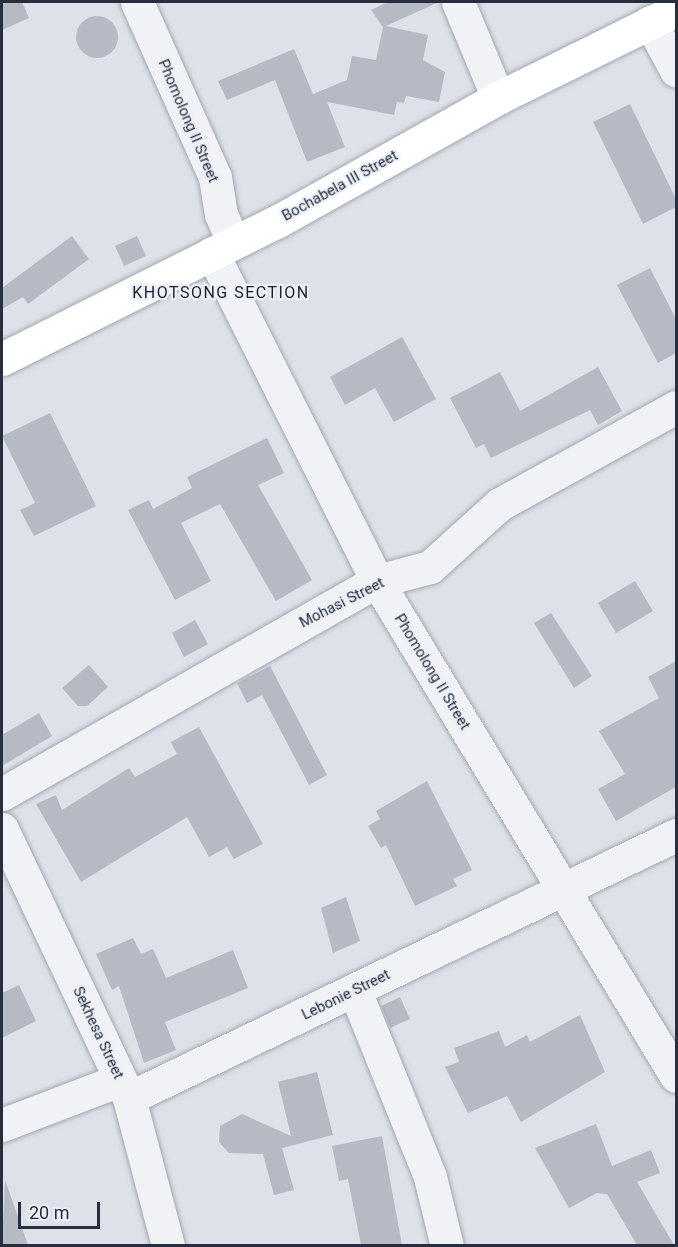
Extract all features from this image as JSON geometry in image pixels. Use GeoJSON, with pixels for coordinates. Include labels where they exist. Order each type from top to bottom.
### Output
{"type":"FeatureCollection","features":[{"type":"Feature","properties":{"kind":"street","name":"Phomolong II Street"},"geometry":{"type":"LineString","coordinates":[[137,2],[215,177],[221,214],[223,248],[377,581],[676,1076]]}},
{"type":"Feature","properties":{"kind":"street"},"geometry":{"type":"LineString","coordinates":[[458,2],[498,99]]}},
{"type":"Feature","properties":{"kind":"street","name":"Bochabela III Street"},"geometry":{"type":"LineString","coordinates":[[2,359],[223,248],[498,99],[663,16]]}},
{"type":"Feature","properties":{"kind":"street"},"geometry":{"type":"LineString","coordinates":[[663,16],[676,70]]}},
{"type":"Feature","properties":{"kind":"street","name":"Mohasi Street"},"geometry":{"type":"LineString","coordinates":[[2,794],[377,581],[430,567],[500,504],[676,407]]}},
{"type":"Feature","properties":{"kind":"street","name":"Sekhesa Street"},"geometry":{"type":"LineString","coordinates":[[2,829],[125,1089],[168,1245]]}},
{"type":"Feature","properties":{"kind":"street","name":"Lebonie Street"},"geometry":{"type":"LineString","coordinates":[[2,1125],[125,1089],[355,990],[676,835]]}},
{"type":"Feature","properties":{"kind":"street"},"geometry":{"type":"LineString","coordinates":[[355,990],[429,1177],[447,1245]]}},
{"type":"Feature","properties":{"kind":"building"},"geometry":{"type":"Polygon","coordinates":[[[2,2],[22,2],[29,18],[2,30],[2,2]]]}},
{"type":"Feature","properties":{"kind":"building"},"geometry":{"type":"Polygon","coordinates":[[[388,2],[439,2],[386,26],[428,35],[423,60],[445,72],[439,102],[406,96],[404,103],[397,102],[394,115],[327,102],[345,147],[307,162],[275,80],[227,100],[218,81],[294,49],[313,94],[347,80],[352,56],[376,60],[383,27],[371,10],[388,2]]]}},
{"type":"Feature","properties":{"kind":"building"},"geometry":{"type":"Polygon","coordinates":[[[97,16],[112,22],[118,37],[112,52],[97,58],[82,52],[76,37],[82,22],[97,16]]]}},
{"type":"Feature","properties":{"kind":"building"},"geometry":{"type":"Polygon","coordinates":[[[630,104],[676,199],[676,207],[643,224],[593,122],[630,104]]]}},
{"type":"Feature","properties":{"kind":"building"},"geometry":{"type":"Polygon","coordinates":[[[72,236],[89,259],[28,304],[23,297],[2,309],[2,288],[72,236]]]}},
{"type":"Feature","properties":{"kind":"building"},"geometry":{"type":"Polygon","coordinates":[[[137,236],[146,256],[124,266],[115,246],[137,236]]]}},
{"type":"Feature","properties":{"kind":"building"},"geometry":{"type":"Polygon","coordinates":[[[650,268],[676,319],[676,353],[658,363],[617,285],[650,268]]]}},
{"type":"Feature","properties":{"kind":"building"},"geometry":{"type":"Polygon","coordinates":[[[402,337],[436,399],[394,422],[375,388],[345,405],[330,377],[402,337]]]}},
{"type":"Feature","properties":{"kind":"building"},"geometry":{"type":"Polygon","coordinates":[[[598,367],[622,411],[598,425],[590,410],[491,458],[484,444],[476,448],[450,398],[500,372],[520,411],[598,367]]]}},
{"type":"Feature","properties":{"kind":"building"},"geometry":{"type":"Polygon","coordinates":[[[50,413],[96,506],[34,536],[20,510],[35,503],[2,436],[50,413]]]}},
{"type":"Feature","properties":{"kind":"building"},"geometry":{"type":"Polygon","coordinates":[[[267,438],[284,473],[258,485],[312,580],[276,601],[220,504],[181,523],[211,581],[175,600],[128,510],[149,500],[153,509],[192,488],[187,477],[267,438]]]}},
{"type":"Feature","properties":{"kind":"building"},"geometry":{"type":"Polygon","coordinates":[[[635,581],[653,611],[616,633],[598,603],[635,581]]]}},
{"type":"Feature","properties":{"kind":"building"},"geometry":{"type":"Polygon","coordinates":[[[551,613],[592,676],[574,688],[534,623],[551,613]]]}},
{"type":"Feature","properties":{"kind":"building"},"geometry":{"type":"Polygon","coordinates":[[[195,620],[208,644],[184,657],[172,633],[195,620]]]}},
{"type":"Feature","properties":{"kind":"building"},"geometry":{"type":"Polygon","coordinates":[[[676,661],[676,787],[616,821],[598,789],[625,774],[599,731],[659,698],[648,677],[676,661]]]}},
{"type":"Feature","properties":{"kind":"building"},"geometry":{"type":"Polygon","coordinates":[[[89,665],[108,687],[87,706],[78,706],[62,688],[89,665]]]}},
{"type":"Feature","properties":{"kind":"building"},"geometry":{"type":"Polygon","coordinates":[[[270,666],[327,775],[309,785],[262,695],[247,703],[237,683],[270,666]]]}},
{"type":"Feature","properties":{"kind":"building"},"geometry":{"type":"Polygon","coordinates":[[[39,713],[52,736],[2,766],[2,735],[39,713]]]}},
{"type":"Feature","properties":{"kind":"building"},"geometry":{"type":"Polygon","coordinates":[[[199,727],[263,844],[234,859],[227,847],[209,857],[187,817],[81,882],[36,804],[56,795],[62,810],[129,768],[135,777],[177,754],[171,742],[199,727]]]}},
{"type":"Feature","properties":{"kind":"building"},"geometry":{"type":"Polygon","coordinates":[[[427,781],[472,870],[453,879],[457,886],[415,906],[386,845],[381,848],[368,826],[380,819],[376,811],[427,781]]]}},
{"type":"Feature","properties":{"kind":"building"},"geometry":{"type":"Polygon","coordinates":[[[346,897],[360,941],[333,953],[321,908],[346,897]]]}},
{"type":"Feature","properties":{"kind":"building"},"geometry":{"type":"Polygon","coordinates":[[[133,938],[141,954],[153,949],[166,978],[233,950],[248,988],[165,1022],[176,1050],[144,1063],[119,986],[112,990],[96,954],[133,938]]]}},
{"type":"Feature","properties":{"kind":"building"},"geometry":{"type":"Polygon","coordinates":[[[19,985],[36,1021],[2,1038],[2,993],[19,985]]]}},
{"type":"Feature","properties":{"kind":"building"},"geometry":{"type":"Polygon","coordinates":[[[400,997],[410,1019],[390,1028],[381,1006],[400,997]]]}},
{"type":"Feature","properties":{"kind":"building"},"geometry":{"type":"Polygon","coordinates":[[[580,1015],[605,1072],[521,1122],[507,1096],[468,1113],[445,1067],[459,1062],[454,1048],[499,1031],[505,1047],[527,1035],[530,1042],[580,1015]]]}},
{"type":"Feature","properties":{"kind":"building"},"geometry":{"type":"Polygon","coordinates":[[[317,1072],[333,1135],[282,1148],[294,1190],[274,1195],[263,1154],[229,1153],[219,1142],[220,1126],[242,1114],[291,1136],[278,1082],[317,1072]]]}},
{"type":"Feature","properties":{"kind":"building"},"geometry":{"type":"Polygon","coordinates":[[[596,1124],[612,1166],[651,1150],[660,1173],[637,1182],[674,1245],[637,1245],[607,1194],[597,1193],[569,1208],[535,1148],[596,1124]]]}},
{"type":"Feature","properties":{"kind":"building"},"geometry":{"type":"Polygon","coordinates":[[[382,1136],[402,1245],[361,1245],[348,1179],[339,1181],[332,1146],[382,1136]]]}},
{"type":"Feature","properties":{"kind":"building"},"geometry":{"type":"Polygon","coordinates":[[[5,1180],[28,1245],[2,1245],[5,1180]]]}},
{"type":"Feature","properties":{"kind":"district","name":"KHOTSONG SECTION"},"geometry":{"type":"Point","coordinates":[221,293]}}]}
